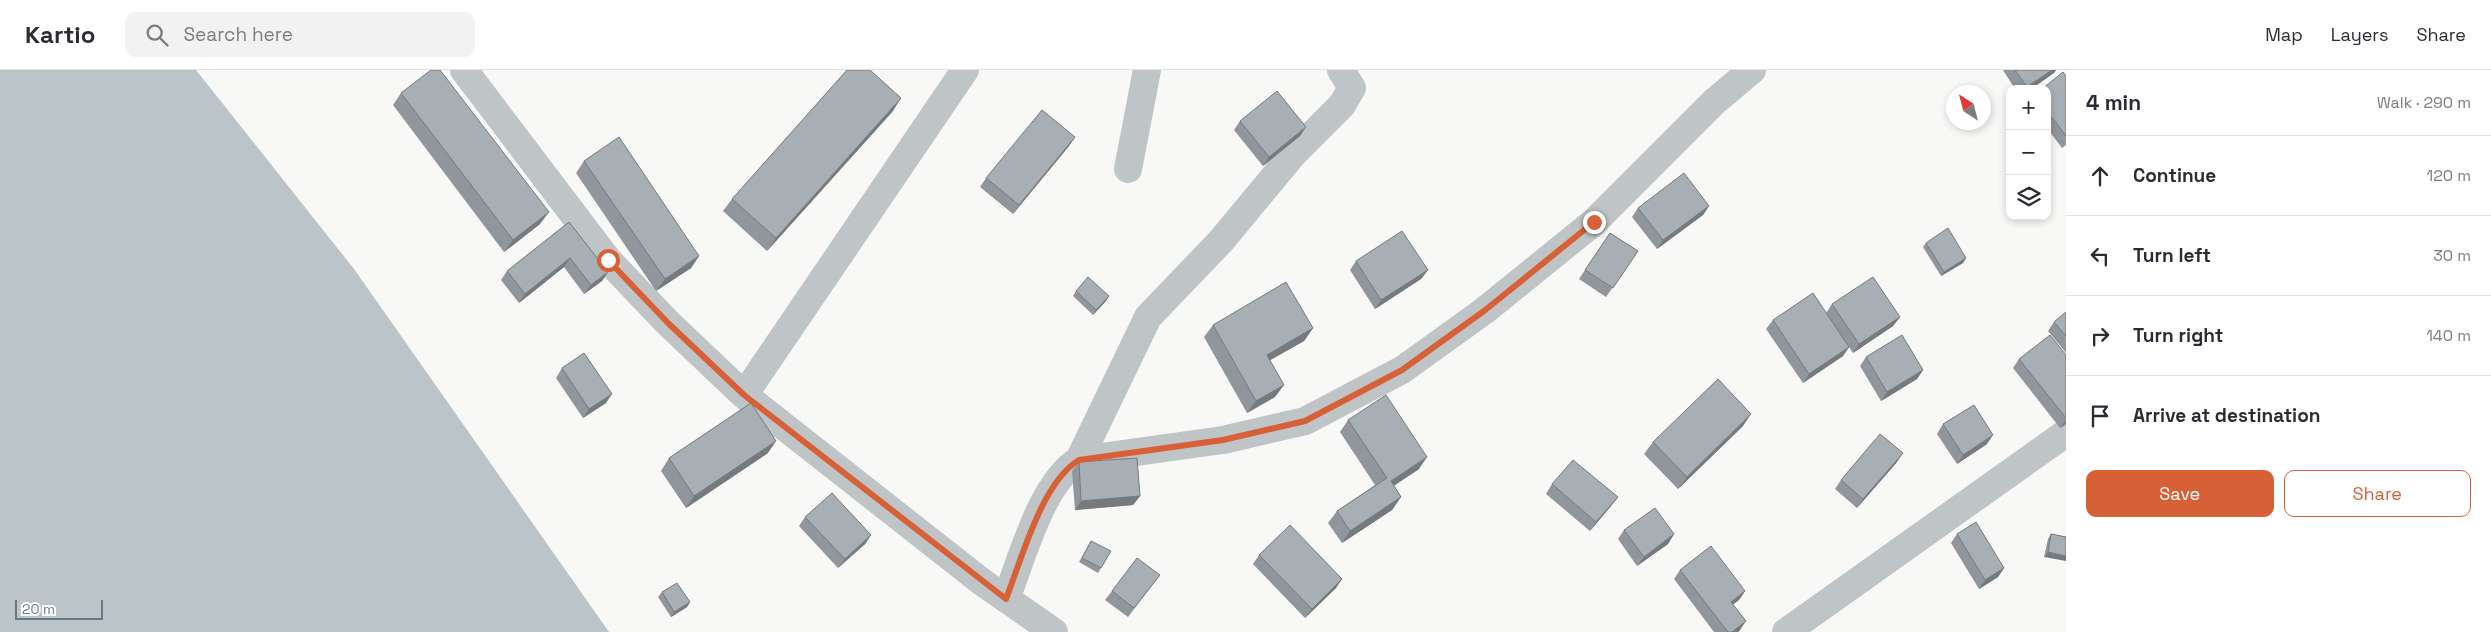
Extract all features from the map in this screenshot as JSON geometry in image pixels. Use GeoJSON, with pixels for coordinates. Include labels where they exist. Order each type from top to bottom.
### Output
{"type":"FeatureCollection","features":[{"type":"Feature","properties":{"kind":"street"},"geometry":{"type":"LineString","coordinates":[[464,70],[608,260],[668,323],[744,395],[1006,599],[1054,632]]}},
{"type":"Feature","properties":{"kind":"street"},"geometry":{"type":"LineString","coordinates":[[744,395],[965,70]]}},
{"type":"Feature","properties":{"kind":"street"},"geometry":{"type":"LineString","coordinates":[[1128,169],[1147,70]]}},
{"type":"Feature","properties":{"kind":"street"},"geometry":{"type":"LineString","coordinates":[[1006,599],[1041,509],[1060,476],[1079,460],[1148,317],[1222,241],[1293,154],[1342,106],[1352,88],[1341,70]]}},
{"type":"Feature","properties":{"kind":"street"},"geometry":{"type":"LineString","coordinates":[[1079,460],[1223,440],[1305,421],[1402,370],[1484,311],[1594,222],[1714,102],[1752,70]]}},
{"type":"Feature","properties":{"kind":"street"},"geometry":{"type":"LineString","coordinates":[[1786,632],[2066,432]]}},
{"type":"Feature","properties":{"kind":"shaded area"},"geometry":{"type":"Polygon","coordinates":[[[0,70],[196,70],[354,269],[609,632],[0,632],[0,70]]]}},
{"type":"Feature","properties":{"kind":"building"},"geometry":{"type":"Polygon","coordinates":[[[431,70],[440,70],[549,212],[513,240],[401,93],[431,70]]]}},
{"type":"Feature","properties":{"kind":"building"},"geometry":{"type":"Polygon","coordinates":[[[847,70],[870,70],[901,98],[776,238],[732,199],[847,70]]]}},
{"type":"Feature","properties":{"kind":"building"},"geometry":{"type":"Polygon","coordinates":[[[2015,70],[2052,70],[2030,85],[2026,85],[2015,70]]]}},
{"type":"Feature","properties":{"kind":"building"},"geometry":{"type":"Polygon","coordinates":[[[2063,72],[2066,76],[2066,136],[2051,116],[2051,85],[2047,85],[2063,72]]]}},
{"type":"Feature","properties":{"kind":"building"},"geometry":{"type":"Polygon","coordinates":[[[1277,91],[1306,127],[1269,157],[1240,121],[1277,91]]]}},
{"type":"Feature","properties":{"kind":"building"},"geometry":{"type":"Polygon","coordinates":[[[1042,110],[1075,137],[1019,205],[986,178],[1042,110]]]}},
{"type":"Feature","properties":{"kind":"building"},"geometry":{"type":"Polygon","coordinates":[[[619,137],[699,256],[665,279],[584,161],[619,137]]]}},
{"type":"Feature","properties":{"kind":"building"},"geometry":{"type":"Polygon","coordinates":[[[1684,173],[1709,206],[1663,240],[1638,208],[1684,173]]]}},
{"type":"Feature","properties":{"kind":"building"},"geometry":{"type":"Polygon","coordinates":[[[569,222],[608,272],[591,285],[570,258],[525,294],[507,271],[569,222]]]}},
{"type":"Feature","properties":{"kind":"building"},"geometry":{"type":"Polygon","coordinates":[[[1948,228],[1966,258],[1944,272],[1926,243],[1948,228]]]}},
{"type":"Feature","properties":{"kind":"building"},"geometry":{"type":"Polygon","coordinates":[[[1402,231],[1428,270],[1381,300],[1356,261],[1402,231]]]}},
{"type":"Feature","properties":{"kind":"building"},"geometry":{"type":"Polygon","coordinates":[[[1610,233],[1638,251],[1613,288],[1585,270],[1610,233]]]}},
{"type":"Feature","properties":{"kind":"building"},"geometry":{"type":"Polygon","coordinates":[[[1088,277],[1109,296],[1096,310],[1076,291],[1088,277]]]}},
{"type":"Feature","properties":{"kind":"building"},"geometry":{"type":"Polygon","coordinates":[[[1873,277],[1900,317],[1859,344],[1832,304],[1873,277]]]}},
{"type":"Feature","properties":{"kind":"building"},"geometry":{"type":"Polygon","coordinates":[[[1286,282],[1313,328],[1267,355],[1284,385],[1256,401],[1213,325],[1286,282]]]}},
{"type":"Feature","properties":{"kind":"building"},"geometry":{"type":"Polygon","coordinates":[[[1813,293],[1849,347],[1809,374],[1773,320],[1813,293]]]}},
{"type":"Feature","properties":{"kind":"building"},"geometry":{"type":"Polygon","coordinates":[[[2066,312],[2066,336],[2054,322],[2066,312]]]}},
{"type":"Feature","properties":{"kind":"building"},"geometry":{"type":"Polygon","coordinates":[[[1902,335],[1923,370],[1887,392],[1866,357],[1902,335]]]}},
{"type":"Feature","properties":{"kind":"building"},"geometry":{"type":"Polygon","coordinates":[[[2050,335],[2066,355],[2066,418],[2019,359],[2050,335]]]}},
{"type":"Feature","properties":{"kind":"building"},"geometry":{"type":"Polygon","coordinates":[[[584,353],[612,394],[589,409],[562,368],[584,353]]]}},
{"type":"Feature","properties":{"kind":"building"},"geometry":{"type":"Polygon","coordinates":[[[1718,379],[1751,414],[1687,477],[1653,442],[1718,379]]]}},
{"type":"Feature","properties":{"kind":"building"},"geometry":{"type":"Polygon","coordinates":[[[1386,395],[1427,457],[1391,481],[1401,497],[1350,531],[1337,511],[1387,478],[1348,420],[1386,395]]]}},
{"type":"Feature","properties":{"kind":"building"},"geometry":{"type":"Polygon","coordinates":[[[751,403],[776,441],[694,496],[669,458],[751,403]]]}},
{"type":"Feature","properties":{"kind":"building"},"geometry":{"type":"Polygon","coordinates":[[[1974,405],[1993,435],[1963,455],[1943,424],[1974,405]]]}},
{"type":"Feature","properties":{"kind":"building"},"geometry":{"type":"Polygon","coordinates":[[[1880,434],[1903,453],[1863,499],[1841,480],[1880,434]]]}},
{"type":"Feature","properties":{"kind":"building"},"geometry":{"type":"Polygon","coordinates":[[[1137,458],[1140,496],[1081,501],[1079,462],[1137,458]]]}},
{"type":"Feature","properties":{"kind":"building"},"geometry":{"type":"Polygon","coordinates":[[[1573,460],[1618,497],[1596,522],[1552,484],[1573,460]]]}},
{"type":"Feature","properties":{"kind":"building"},"geometry":{"type":"Polygon","coordinates":[[[832,493],[871,535],[845,559],[805,517],[832,493]]]}},
{"type":"Feature","properties":{"kind":"building"},"geometry":{"type":"Polygon","coordinates":[[[1655,508],[1674,534],[1644,557],[1624,530],[1655,508]]]}},
{"type":"Feature","properties":{"kind":"building"},"geometry":{"type":"Polygon","coordinates":[[[1976,522],[2004,568],[1985,580],[1957,534],[1976,522]]]}},
{"type":"Feature","properties":{"kind":"building"},"geometry":{"type":"Polygon","coordinates":[[[1290,525],[1342,579],[1312,609],[1259,555],[1290,525]]]}},
{"type":"Feature","properties":{"kind":"building"},"geometry":{"type":"Polygon","coordinates":[[[2051,534],[2066,537],[2066,556],[2048,552],[2051,534]]]}},
{"type":"Feature","properties":{"kind":"building"},"geometry":{"type":"Polygon","coordinates":[[[1091,541],[1111,551],[1101,568],[1082,558],[1091,541]]]}},
{"type":"Feature","properties":{"kind":"building"},"geometry":{"type":"Polygon","coordinates":[[[1711,546],[1745,591],[1731,602],[1746,621],[1732,632],[1728,632],[1680,570],[1711,546]]]}},
{"type":"Feature","properties":{"kind":"building"},"geometry":{"type":"Polygon","coordinates":[[[1137,558],[1160,575],[1134,608],[1112,591],[1137,558]]]}},
{"type":"Feature","properties":{"kind":"building"},"geometry":{"type":"Polygon","coordinates":[[[677,583],[690,602],[674,612],[662,592],[677,583]]]}},
{"type":"Feature","properties":{"kind":"route"},"geometry":{"type":"LineString","coordinates":[[608,260],[668,323],[744,395],[1006,599],[1041,509],[1060,476],[1069,466],[1079,460],[1124,452],[1223,440],[1305,421],[1402,370],[1484,311],[1594,222]]}}]}
